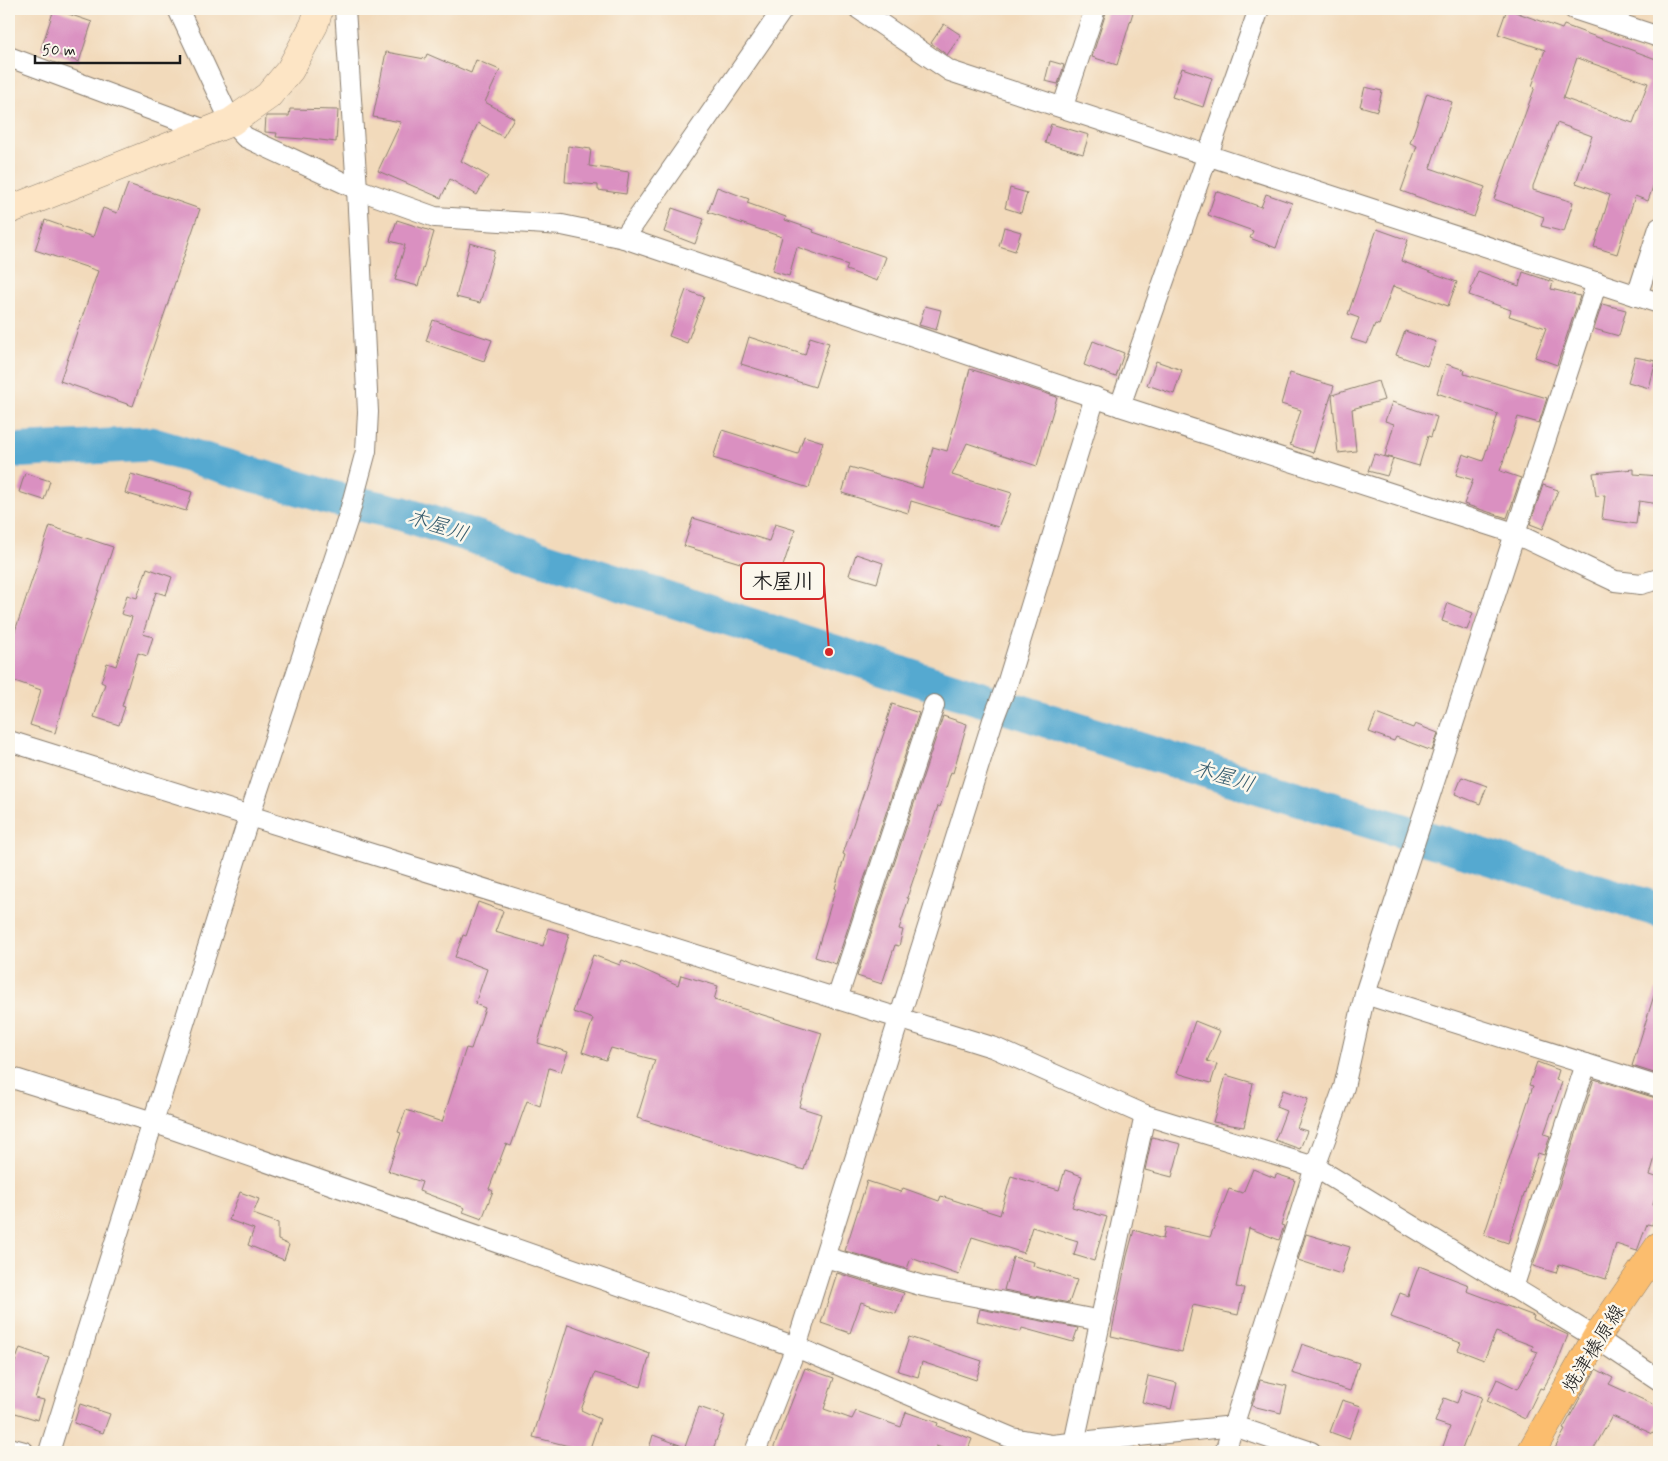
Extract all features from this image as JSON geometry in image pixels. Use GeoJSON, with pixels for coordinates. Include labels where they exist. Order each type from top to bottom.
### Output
{"type":"FeatureCollection","features":[{"type":"Feature","properties":{"kind":"main road","name":"焼津榛原線"},"geometry":{"type":"LineString","coordinates":[[1530,1452],[1596,1338],[1659,1246]]}},
{"type":"Feature","properties":{"kind":"street"},"geometry":{"type":"LineString","coordinates":[[178,9],[219,126]]}},
{"type":"Feature","properties":{"kind":"street"},"geometry":{"type":"LineString","coordinates":[[9,210],[219,126],[268,96],[290,70],[314,25],[319,9]]}},
{"type":"Feature","properties":{"kind":"street"},"geometry":{"type":"LineString","coordinates":[[49,1452],[249,817],[348,518],[366,451],[368,412],[358,189],[345,9]]}},
{"type":"Feature","properties":{"kind":"street"},"geometry":{"type":"LineString","coordinates":[[624,238],[783,9]]}},
{"type":"Feature","properties":{"kind":"street"},"geometry":{"type":"LineString","coordinates":[[859,9],[950,71],[1063,106],[1208,156],[1659,303]]}},
{"type":"Feature","properties":{"kind":"street"},"geometry":{"type":"LineString","coordinates":[[1063,106],[1094,9]]}},
{"type":"Feature","properties":{"kind":"street"},"geometry":{"type":"LineString","coordinates":[[1120,406],[1259,9]]}},
{"type":"Feature","properties":{"kind":"street"},"geometry":{"type":"LineString","coordinates":[[1574,9],[1659,37]]}},
{"type":"Feature","properties":{"kind":"street"},"geometry":{"type":"LineString","coordinates":[[9,57],[219,126],[358,189],[435,217],[562,225],[624,238],[1120,406],[1514,533],[1615,581],[1642,584],[1659,579]]}},
{"type":"Feature","properties":{"kind":"street"},"geometry":{"type":"LineString","coordinates":[[1637,296],[1659,228]]}},
{"type":"Feature","properties":{"kind":"street"},"geometry":{"type":"LineString","coordinates":[[1225,1452],[1315,1167],[1344,1087],[1365,994],[1596,282]]}},
{"type":"Feature","properties":{"kind":"street"},"geometry":{"type":"LineString","coordinates":[[755,1452],[796,1347],[993,720],[1008,681],[1095,397]]}},
{"type":"Feature","properties":{"kind":"street"},"geometry":{"type":"LineString","coordinates":[[837,999],[934,705]]}},
{"type":"Feature","properties":{"kind":"street"},"geometry":{"type":"LineString","coordinates":[[9,741],[995,1048],[1146,1115],[1315,1167],[1596,1338],[1659,1380]]}},
{"type":"Feature","properties":{"kind":"street"},"geometry":{"type":"LineString","coordinates":[[1365,994],[1659,1087]]}},
{"type":"Feature","properties":{"kind":"street"},"geometry":{"type":"LineString","coordinates":[[1513,1288],[1586,1064]]}},
{"type":"Feature","properties":{"kind":"street"},"geometry":{"type":"LineString","coordinates":[[9,1077],[153,1122],[796,1347],[1012,1438],[1052,1445],[1234,1426],[1312,1452]]}},
{"type":"Feature","properties":{"kind":"street"},"geometry":{"type":"LineString","coordinates":[[1074,1443],[1146,1115]]}},
{"type":"Feature","properties":{"kind":"street"},"geometry":{"type":"LineString","coordinates":[[825,1257],[923,1286],[1101,1321]]}},
{"type":"Feature","properties":{"kind":"street"},"geometry":{"type":"LineString","coordinates":[[9,1448],[24,1452]]}},
{"type":"Feature","properties":{"kind":"building"},"geometry":{"type":"Polygon","coordinates":[[[54,9],[92,22],[79,62],[41,49],[54,9]]]}},
{"type":"Feature","properties":{"kind":"building"},"geometry":{"type":"Polygon","coordinates":[[[1107,9],[1134,9],[1117,65],[1092,57],[1107,9]]]}},
{"type":"Feature","properties":{"kind":"building"},"geometry":{"type":"Polygon","coordinates":[[[1507,9],[1562,29],[1564,25],[1656,59],[1659,57],[1659,169],[1648,201],[1635,196],[1617,254],[1594,247],[1610,195],[1576,183],[1592,136],[1557,123],[1533,186],[1533,190],[1573,202],[1564,232],[1541,226],[1544,217],[1494,199],[1535,87],[1532,86],[1545,50],[1498,34],[1507,9]],[[1577,58],[1563,98],[1633,123],[1648,83],[1577,58]]]}},
{"type":"Feature","properties":{"kind":"building"},"geometry":{"type":"Polygon","coordinates":[[[944,24],[961,35],[947,55],[931,43],[944,24]]]}},
{"type":"Feature","properties":{"kind":"building"},"geometry":{"type":"Polygon","coordinates":[[[386,52],[425,59],[427,54],[471,73],[476,60],[500,70],[485,102],[514,118],[503,137],[478,123],[461,161],[488,176],[477,195],[450,179],[441,198],[378,171],[401,122],[373,117],[386,52]]]}},
{"type":"Feature","properties":{"kind":"building"},"geometry":{"type":"Polygon","coordinates":[[[1050,61],[1064,65],[1058,84],[1045,81],[1050,61]]]}},
{"type":"Feature","properties":{"kind":"building"},"geometry":{"type":"Polygon","coordinates":[[[1182,68],[1212,78],[1203,107],[1172,97],[1182,68]]]}},
{"type":"Feature","properties":{"kind":"building"},"geometry":{"type":"Polygon","coordinates":[[[1365,87],[1382,91],[1377,111],[1360,106],[1365,87]]]}},
{"type":"Feature","properties":{"kind":"building"},"geometry":{"type":"Polygon","coordinates":[[[1427,93],[1452,102],[1430,168],[1485,187],[1474,217],[1401,191],[1417,146],[1410,143],[1427,93]]]}},
{"type":"Feature","properties":{"kind":"building"},"geometry":{"type":"Polygon","coordinates":[[[290,109],[338,110],[336,142],[276,137],[277,133],[265,132],[266,116],[289,116],[290,109]]]}},
{"type":"Feature","properties":{"kind":"building"},"geometry":{"type":"Polygon","coordinates":[[[1051,124],[1089,135],[1083,154],[1045,143],[1051,124]]]}},
{"type":"Feature","properties":{"kind":"building"},"geometry":{"type":"Polygon","coordinates":[[[568,146],[591,149],[589,166],[629,172],[626,194],[598,190],[598,185],[565,182],[568,146]]]}},
{"type":"Feature","properties":{"kind":"building"},"geometry":{"type":"Polygon","coordinates":[[[128,184],[200,209],[133,406],[60,381],[98,271],[35,250],[45,220],[93,237],[103,208],[117,213],[128,184]]]}},
{"type":"Feature","properties":{"kind":"building"},"geometry":{"type":"Polygon","coordinates":[[[717,187],[749,199],[747,203],[786,217],[785,220],[814,230],[813,232],[886,257],[877,281],[846,270],[848,265],[797,247],[789,276],[772,271],[782,237],[708,212],[717,187]]]}},
{"type":"Feature","properties":{"kind":"building"},"geometry":{"type":"Polygon","coordinates":[[[1010,188],[1027,193],[1021,213],[1005,208],[1010,188]]]}},
{"type":"Feature","properties":{"kind":"building"},"geometry":{"type":"Polygon","coordinates":[[[1216,191],[1261,207],[1266,194],[1292,203],[1276,248],[1250,238],[1253,231],[1208,215],[1216,191]]]}},
{"type":"Feature","properties":{"kind":"building"},"geometry":{"type":"Polygon","coordinates":[[[672,208],[704,219],[695,244],[664,232],[672,208]]]}},
{"type":"Feature","properties":{"kind":"building"},"geometry":{"type":"Polygon","coordinates":[[[397,220],[434,232],[418,286],[395,280],[405,245],[390,241],[397,220]]]}},
{"type":"Feature","properties":{"kind":"building"},"geometry":{"type":"Polygon","coordinates":[[[1004,227],[1021,232],[1015,251],[999,246],[1004,227]]]}},
{"type":"Feature","properties":{"kind":"building"},"geometry":{"type":"Polygon","coordinates":[[[1377,229],[1408,240],[1401,261],[1457,282],[1448,306],[1393,286],[1379,325],[1375,324],[1367,344],[1351,339],[1359,318],[1348,314],[1377,229]]]}},
{"type":"Feature","properties":{"kind":"building"},"geometry":{"type":"Polygon","coordinates":[[[470,243],[495,250],[480,303],[456,297],[470,243]]]}},
{"type":"Feature","properties":{"kind":"building"},"geometry":{"type":"Polygon","coordinates":[[[1478,271],[1519,286],[1523,272],[1553,282],[1551,289],[1580,296],[1557,365],[1535,357],[1546,328],[1509,316],[1511,310],[1469,295],[1478,271]]]}},
{"type":"Feature","properties":{"kind":"building"},"geometry":{"type":"Polygon","coordinates":[[[686,290],[704,297],[687,343],[669,336],[686,290]]]}},
{"type":"Feature","properties":{"kind":"building"},"geometry":{"type":"Polygon","coordinates":[[[1602,304],[1626,310],[1619,336],[1594,329],[1602,304]]]}},
{"type":"Feature","properties":{"kind":"building"},"geometry":{"type":"Polygon","coordinates":[[[925,306],[941,310],[936,330],[919,325],[925,306]]]}},
{"type":"Feature","properties":{"kind":"building"},"geometry":{"type":"Polygon","coordinates":[[[433,320],[492,340],[484,361],[426,341],[433,320]]]}},
{"type":"Feature","properties":{"kind":"building"},"geometry":{"type":"Polygon","coordinates":[[[1405,331],[1436,342],[1427,366],[1396,355],[1405,331]]]}},
{"type":"Feature","properties":{"kind":"building"},"geometry":{"type":"Polygon","coordinates":[[[749,337],[805,355],[810,337],[829,343],[815,387],[741,364],[749,337]]]}},
{"type":"Feature","properties":{"kind":"building"},"geometry":{"type":"Polygon","coordinates":[[[1093,341],[1124,353],[1116,377],[1084,365],[1093,341]]]}},
{"type":"Feature","properties":{"kind":"building"},"geometry":{"type":"Polygon","coordinates":[[[1635,357],[1656,361],[1649,388],[1628,382],[1635,357]]]}},
{"type":"Feature","properties":{"kind":"building"},"geometry":{"type":"Polygon","coordinates":[[[1156,361],[1182,370],[1174,394],[1147,385],[1156,361]]]}},
{"type":"Feature","properties":{"kind":"building"},"geometry":{"type":"Polygon","coordinates":[[[1446,364],[1465,370],[1464,374],[1547,398],[1539,423],[1518,417],[1500,471],[1521,478],[1507,518],[1464,504],[1473,480],[1456,475],[1463,454],[1483,461],[1498,414],[1437,393],[1446,364]]]}},
{"type":"Feature","properties":{"kind":"building"},"geometry":{"type":"Polygon","coordinates":[[[970,369],[1057,397],[1037,466],[967,443],[952,475],[1012,493],[998,527],[911,501],[908,513],[842,493],[850,467],[922,488],[933,447],[947,451],[970,369]]]}},
{"type":"Feature","properties":{"kind":"building"},"geometry":{"type":"Polygon","coordinates":[[[1290,373],[1334,386],[1313,453],[1290,445],[1301,410],[1281,404],[1290,373]]]}},
{"type":"Feature","properties":{"kind":"building"},"geometry":{"type":"Polygon","coordinates":[[[1378,381],[1384,400],[1352,409],[1356,451],[1338,453],[1332,395],[1378,381]]]}},
{"type":"Feature","properties":{"kind":"building"},"geometry":{"type":"Polygon","coordinates":[[[1392,402],[1437,417],[1431,437],[1428,436],[1419,466],[1385,456],[1394,424],[1385,421],[1392,402]]]}},
{"type":"Feature","properties":{"kind":"building"},"geometry":{"type":"Polygon","coordinates":[[[722,430],[798,454],[804,436],[823,442],[809,488],[713,458],[722,430]]]}},
{"type":"Feature","properties":{"kind":"building"},"geometry":{"type":"Polygon","coordinates":[[[1374,454],[1393,459],[1387,476],[1368,471],[1374,454]]]}},
{"type":"Feature","properties":{"kind":"building"},"geometry":{"type":"Polygon","coordinates":[[[1634,469],[1634,474],[1659,476],[1659,504],[1639,501],[1636,524],[1602,519],[1605,495],[1596,496],[1593,473],[1634,469]]]}},
{"type":"Feature","properties":{"kind":"building"},"geometry":{"type":"Polygon","coordinates":[[[25,473],[50,481],[44,500],[19,492],[25,473]]]}},
{"type":"Feature","properties":{"kind":"building"},"geometry":{"type":"Polygon","coordinates":[[[131,474],[192,492],[186,511],[125,493],[131,474]]]}},
{"type":"Feature","properties":{"kind":"building"},"geometry":{"type":"Polygon","coordinates":[[[1543,485],[1558,490],[1543,529],[1530,524],[1543,485]]]}},
{"type":"Feature","properties":{"kind":"building"},"geometry":{"type":"Polygon","coordinates":[[[693,518],[769,541],[775,524],[795,530],[780,575],[684,546],[693,518]]]}},
{"type":"Feature","properties":{"kind":"building"},"geometry":{"type":"Polygon","coordinates":[[[50,526],[113,547],[71,675],[55,733],[30,725],[41,690],[9,679],[9,649],[50,526]]]}},
{"type":"Feature","properties":{"kind":"building"},"geometry":{"type":"Polygon","coordinates":[[[856,554],[883,563],[877,583],[849,575],[856,554]]]}},
{"type":"Feature","properties":{"kind":"building"},"geometry":{"type":"Polygon","coordinates":[[[147,568],[172,577],[166,595],[156,592],[143,634],[153,637],[147,656],[138,653],[122,706],[125,707],[119,725],[94,717],[105,684],[101,682],[107,663],[116,666],[132,617],[121,614],[127,595],[137,598],[147,568]]]}},
{"type":"Feature","properties":{"kind":"building"},"geometry":{"type":"Polygon","coordinates":[[[1448,603],[1473,613],[1467,630],[1442,621],[1448,603]]]}},
{"type":"Feature","properties":{"kind":"building"},"geometry":{"type":"Polygon","coordinates":[[[892,704],[919,713],[836,964],[815,957],[845,855],[843,854],[892,704]]]}},
{"type":"Feature","properties":{"kind":"building"},"geometry":{"type":"Polygon","coordinates":[[[1376,714],[1413,728],[1415,724],[1438,733],[1432,751],[1396,737],[1394,741],[1369,732],[1376,714]]]}},
{"type":"Feature","properties":{"kind":"building"},"geometry":{"type":"Polygon","coordinates":[[[943,716],[967,724],[953,773],[951,772],[940,807],[938,806],[907,898],[909,898],[899,929],[903,930],[899,946],[895,945],[882,984],[857,976],[943,716]]]}},
{"type":"Feature","properties":{"kind":"building"},"geometry":{"type":"Polygon","coordinates":[[[1462,777],[1487,786],[1480,804],[1455,794],[1462,777]]]}},
{"type":"Feature","properties":{"kind":"building"},"geometry":{"type":"Polygon","coordinates":[[[478,902],[503,911],[495,932],[543,946],[548,928],[569,934],[538,1043],[568,1052],[561,1072],[549,1068],[540,1106],[527,1101],[511,1146],[506,1144],[489,1189],[493,1191],[482,1219],[463,1212],[465,1208],[419,1191],[422,1182],[388,1171],[401,1133],[398,1132],[406,1110],[442,1122],[466,1048],[471,1049],[485,1008],[475,1004],[487,969],[455,957],[463,935],[466,936],[478,902]]]}},
{"type":"Feature","properties":{"kind":"building"},"geometry":{"type":"Polygon","coordinates":[[[593,955],[620,965],[622,960],[678,985],[681,975],[718,986],[714,1000],[822,1033],[799,1107],[821,1114],[804,1170],[637,1118],[655,1060],[611,1048],[606,1060],[582,1052],[593,1019],[573,1012],[593,955]]]}},
{"type":"Feature","properties":{"kind":"building"},"geometry":{"type":"Polygon","coordinates":[[[1656,989],[1659,989],[1659,1066],[1656,1065],[1654,1073],[1632,1066],[1656,989]]]}},
{"type":"Feature","properties":{"kind":"building"},"geometry":{"type":"Polygon","coordinates":[[[1195,1021],[1220,1031],[1207,1061],[1217,1064],[1211,1083],[1177,1073],[1195,1021]]]}},
{"type":"Feature","properties":{"kind":"building"},"geometry":{"type":"Polygon","coordinates":[[[1537,1062],[1559,1070],[1556,1080],[1562,1082],[1544,1134],[1550,1136],[1544,1155],[1538,1153],[1508,1243],[1484,1235],[1533,1086],[1529,1085],[1537,1062]]]}},
{"type":"Feature","properties":{"kind":"building"},"geometry":{"type":"Polygon","coordinates":[[[1226,1075],[1253,1083],[1244,1127],[1213,1122],[1226,1075]]]}},
{"type":"Feature","properties":{"kind":"building"},"geometry":{"type":"Polygon","coordinates":[[[1594,1079],[1659,1099],[1659,1143],[1650,1175],[1659,1178],[1653,1205],[1658,1207],[1652,1225],[1647,1224],[1637,1251],[1616,1244],[1606,1279],[1559,1264],[1556,1273],[1533,1266],[1594,1079]]]}},
{"type":"Feature","properties":{"kind":"building"},"geometry":{"type":"Polygon","coordinates":[[[1283,1090],[1308,1099],[1297,1128],[1307,1131],[1300,1149],[1275,1140],[1286,1111],[1276,1107],[1283,1090]]]}},
{"type":"Feature","properties":{"kind":"building"},"geometry":{"type":"Polygon","coordinates":[[[1152,1137],[1181,1144],[1172,1177],[1145,1170],[1152,1137]]]}},
{"type":"Feature","properties":{"kind":"building"},"geometry":{"type":"Polygon","coordinates":[[[1253,1169],[1275,1178],[1276,1174],[1295,1180],[1281,1225],[1284,1226],[1279,1240],[1249,1228],[1236,1287],[1244,1288],[1238,1315],[1193,1305],[1182,1352],[1111,1336],[1134,1230],[1163,1239],[1165,1227],[1210,1237],[1229,1189],[1243,1193],[1253,1169]]]}},
{"type":"Feature","properties":{"kind":"building"},"geometry":{"type":"Polygon","coordinates":[[[1065,1170],[1082,1176],[1072,1207],[1107,1217],[1094,1261],[1074,1255],[1078,1241],[1032,1227],[1024,1253],[972,1237],[959,1275],[911,1258],[907,1269],[845,1251],[867,1181],[901,1192],[903,1188],[939,1201],[941,1196],[1000,1215],[1011,1176],[1059,1190],[1065,1170]]]}},
{"type":"Feature","properties":{"kind":"building"},"geometry":{"type":"Polygon","coordinates":[[[240,1192],[259,1199],[253,1214],[278,1223],[278,1240],[289,1245],[284,1260],[248,1245],[254,1229],[229,1220],[240,1192]]]}},
{"type":"Feature","properties":{"kind":"building"},"geometry":{"type":"Polygon","coordinates":[[[1306,1234],[1350,1247],[1341,1274],[1298,1260],[1306,1234]]]}},
{"type":"Feature","properties":{"kind":"building"},"geometry":{"type":"Polygon","coordinates":[[[1013,1257],[1034,1262],[1033,1266],[1077,1280],[1069,1303],[1004,1290],[1013,1257]]]}},
{"type":"Feature","properties":{"kind":"building"},"geometry":{"type":"Polygon","coordinates":[[[1419,1266],[1469,1285],[1467,1291],[1534,1316],[1533,1319],[1568,1335],[1556,1366],[1543,1389],[1540,1388],[1525,1419],[1487,1401],[1497,1379],[1518,1389],[1538,1352],[1532,1350],[1533,1346],[1496,1332],[1484,1360],[1458,1350],[1461,1343],[1391,1317],[1400,1293],[1408,1296],[1419,1266]]]}},
{"type":"Feature","properties":{"kind":"building"},"geometry":{"type":"Polygon","coordinates":[[[837,1273],[904,1293],[896,1314],[861,1302],[850,1333],[821,1323],[837,1273]]]}},
{"type":"Feature","properties":{"kind":"building"},"geometry":{"type":"Polygon","coordinates":[[[980,1309],[1078,1328],[1073,1342],[1022,1328],[1021,1332],[977,1321],[980,1309]]]}},
{"type":"Feature","properties":{"kind":"building"},"geometry":{"type":"Polygon","coordinates":[[[568,1324],[650,1354],[641,1387],[595,1373],[581,1410],[600,1419],[589,1451],[533,1437],[568,1324]]]}},
{"type":"Feature","properties":{"kind":"building"},"geometry":{"type":"Polygon","coordinates":[[[909,1337],[982,1361],[976,1380],[922,1362],[918,1377],[898,1371],[909,1337]]]}},
{"type":"Feature","properties":{"kind":"building"},"geometry":{"type":"Polygon","coordinates":[[[1302,1344],[1359,1363],[1350,1391],[1292,1373],[1302,1344]]]}},
{"type":"Feature","properties":{"kind":"building"},"geometry":{"type":"Polygon","coordinates":[[[20,1348],[49,1358],[35,1398],[44,1400],[38,1420],[9,1411],[9,1380],[20,1348]]]}},
{"type":"Feature","properties":{"kind":"building"},"geometry":{"type":"Polygon","coordinates":[[[805,1368],[834,1378],[824,1409],[852,1419],[856,1411],[901,1427],[906,1412],[938,1423],[937,1426],[972,1439],[967,1452],[953,1452],[936,1446],[935,1452],[772,1452],[805,1368]]]}},
{"type":"Feature","properties":{"kind":"building"},"geometry":{"type":"Polygon","coordinates":[[[1596,1369],[1613,1378],[1609,1384],[1659,1407],[1659,1420],[1653,1434],[1612,1416],[1592,1452],[1553,1452],[1565,1430],[1563,1429],[1596,1369]]]}},
{"type":"Feature","properties":{"kind":"building"},"geometry":{"type":"Polygon","coordinates":[[[1148,1376],[1177,1383],[1171,1409],[1142,1402],[1148,1376]]]}},
{"type":"Feature","properties":{"kind":"building"},"geometry":{"type":"Polygon","coordinates":[[[1260,1380],[1287,1386],[1281,1413],[1252,1406],[1260,1380]]]}},
{"type":"Feature","properties":{"kind":"building"},"geometry":{"type":"Polygon","coordinates":[[[1462,1390],[1482,1397],[1461,1452],[1441,1452],[1450,1427],[1435,1422],[1444,1398],[1457,1403],[1462,1390]]]}},
{"type":"Feature","properties":{"kind":"building"},"geometry":{"type":"Polygon","coordinates":[[[1342,1400],[1361,1406],[1349,1439],[1330,1432],[1342,1400]]]}},
{"type":"Feature","properties":{"kind":"building"},"geometry":{"type":"Polygon","coordinates":[[[80,1404],[110,1414],[103,1433],[74,1423],[80,1404]]]}},
{"type":"Feature","properties":{"kind":"building"},"geometry":{"type":"Polygon","coordinates":[[[699,1407],[725,1416],[712,1452],[648,1452],[653,1435],[685,1447],[699,1407]]]}},
{"type":"Feature","properties":{"kind":"waterway","name":"木屋川"},"geometry":{"type":"LineString","coordinates":[[9,451],[150,444],[336,499],[400,513],[1159,756],[1659,910]]}},
{"type":"Feature","properties":{"kind":"place","name":"木屋川"},"geometry":{"type":"Point","coordinates":[829,652]}}]}
